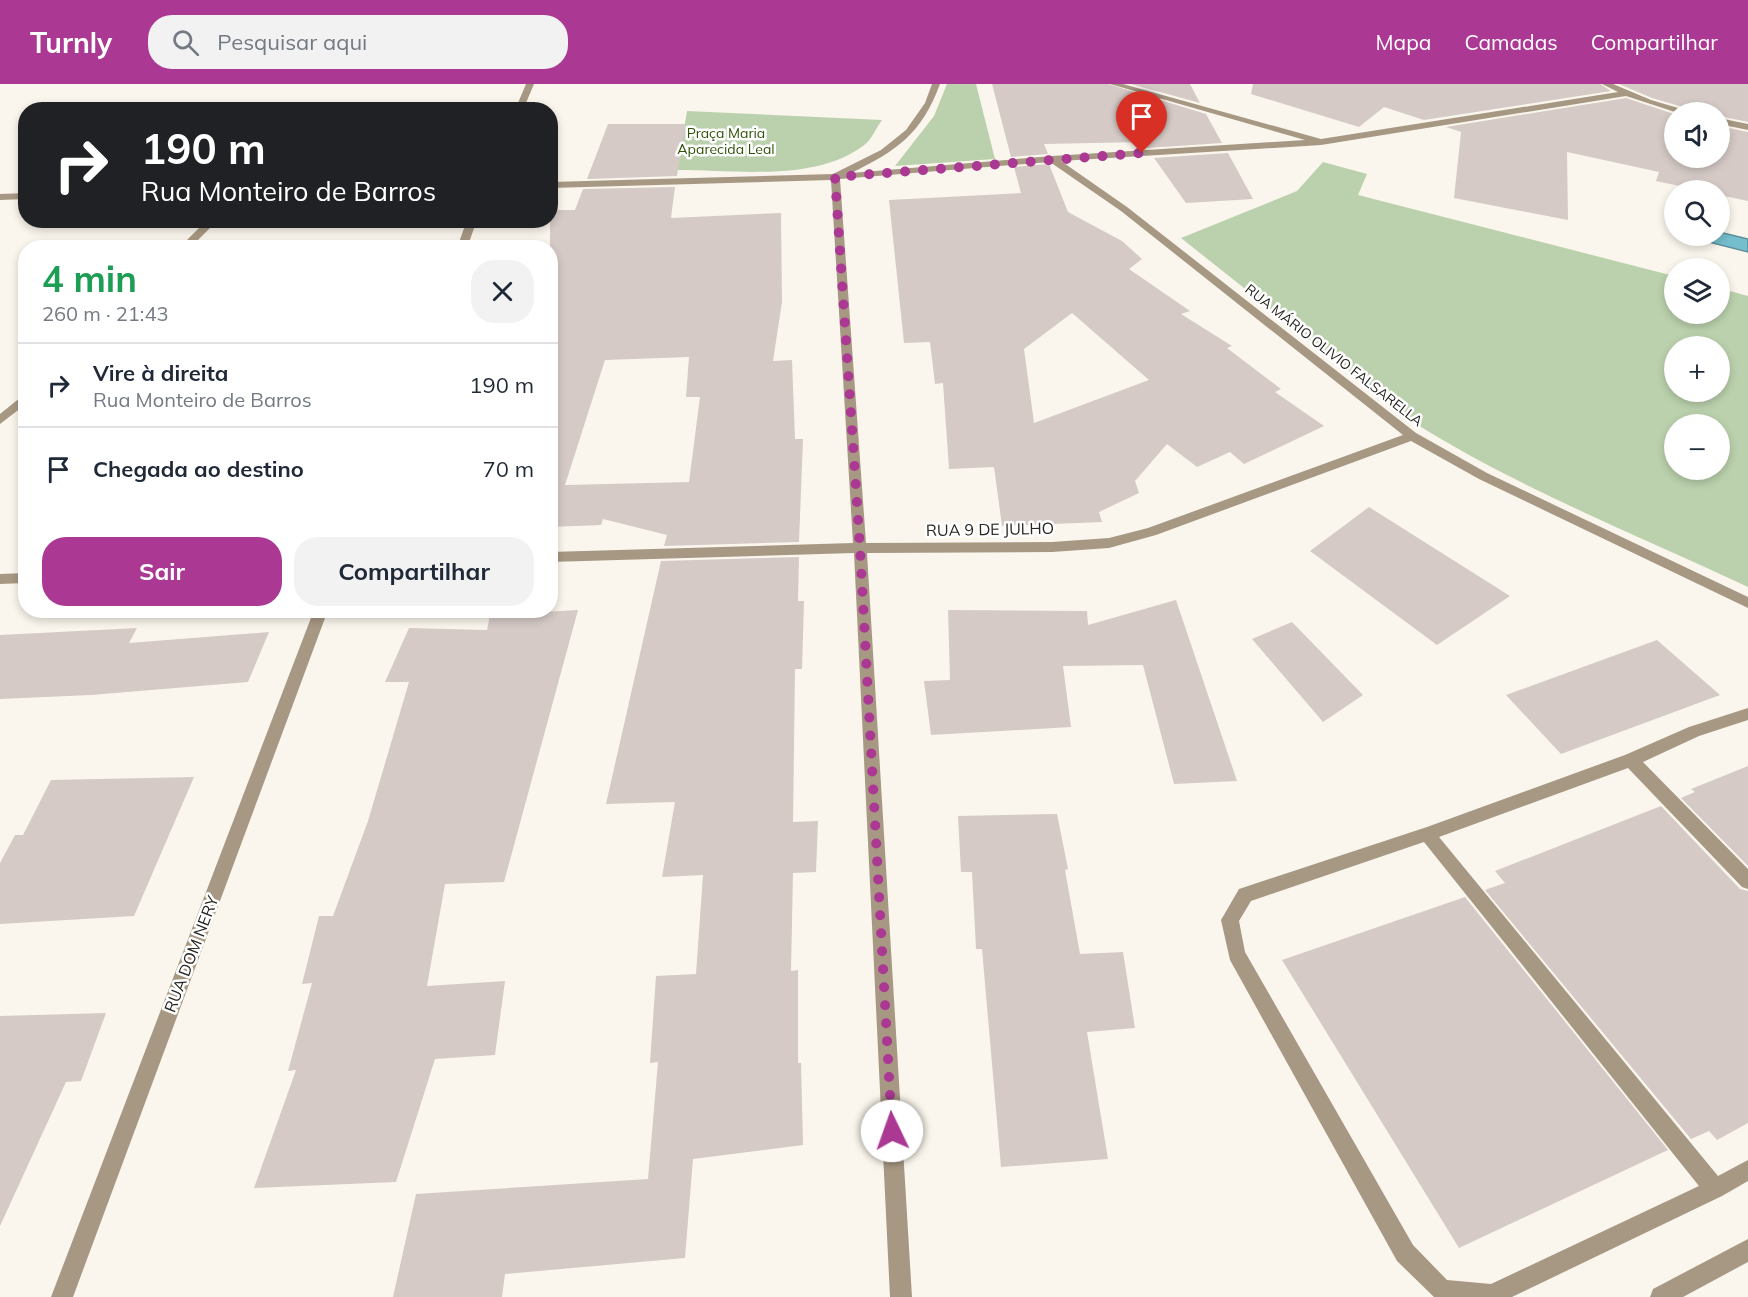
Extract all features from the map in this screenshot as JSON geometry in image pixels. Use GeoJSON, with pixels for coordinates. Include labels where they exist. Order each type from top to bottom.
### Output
{"type":"FeatureCollection","features":[{"type":"Feature","properties":{"kind":"street"},"geometry":{"type":"LineString","coordinates":[[522,102],[530,84]]}},
{"type":"Feature","properties":{"kind":"street"},"geometry":{"type":"LineString","coordinates":[[835,177],[891,150],[922,117],[930,104],[936,84]]}},
{"type":"Feature","properties":{"kind":"street"},"geometry":{"type":"LineString","coordinates":[[1114,84],[1321,142]]}},
{"type":"Feature","properties":{"kind":"street"},"geometry":{"type":"LineString","coordinates":[[1606,84],[1664,106]]}},
{"type":"Feature","properties":{"kind":"street"},"geometry":{"type":"LineString","coordinates":[[558,185],[835,177],[1052,159],[1321,142],[1627,93]]}},
{"type":"Feature","properties":{"kind":"street"},"geometry":{"type":"LineString","coordinates":[[1730,123],[1748,127]]}},
{"type":"Feature","properties":{"kind":"street","name":"RUA MÁRIO OLIVIO FALSARELLA"},"geometry":{"type":"LineString","coordinates":[[1052,159],[1124,209],[1412,436],[1483,476],[1748,603]]}},
{"type":"Feature","properties":{"kind":"street"},"geometry":{"type":"LineString","coordinates":[[835,177],[860,548],[901,1297]]}},
{"type":"Feature","properties":{"kind":"street"},"geometry":{"type":"LineString","coordinates":[[0,196],[18,196]]}},
{"type":"Feature","properties":{"kind":"street"},"geometry":{"type":"LineString","coordinates":[[192,240],[205,228]]}},
{"type":"Feature","properties":{"kind":"street"},"geometry":{"type":"LineString","coordinates":[[0,420],[18,404]]}},
{"type":"Feature","properties":{"kind":"street","name":"RUA 9 DE JULHO"},"geometry":{"type":"LineString","coordinates":[[558,557],[860,548],[1052,547],[1109,543],[1151,531],[1412,436]]}},
{"type":"Feature","properties":{"kind":"street"},"geometry":{"type":"LineString","coordinates":[[0,579],[18,578]]}},
{"type":"Feature","properties":{"kind":"street","name":"RUA DOM NERY"},"geometry":{"type":"LineString","coordinates":[[62,1297],[318,618]]}},
{"type":"Feature","properties":{"kind":"street"},"geometry":{"type":"LineString","coordinates":[[1748,714],[1694,731],[1631,760],[1427,834],[1245,895],[1230,920],[1236,954],[1405,1252],[1442,1290],[1492,1295],[1715,1189],[1748,1170]]}},
{"type":"Feature","properties":{"kind":"street"},"geometry":{"type":"LineString","coordinates":[[1631,760],[1748,881]]}},
{"type":"Feature","properties":{"kind":"street"},"geometry":{"type":"LineString","coordinates":[[1427,834],[1715,1189]]}},
{"type":"Feature","properties":{"kind":"street"},"geometry":{"type":"LineString","coordinates":[[1661,1297],[1748,1250]]}},
{"type":"Feature","properties":{"kind":"green space"},"geometry":{"type":"Polygon","coordinates":[[[947,84],[976,84],[995,159],[895,166],[934,116],[947,84]]]}},
{"type":"Feature","properties":{"kind":"green space","name":"Praça Maria Aparecida Leal"},"geometry":{"type":"Polygon","coordinates":[[[687,111],[882,120],[866,144],[844,157],[822,165],[774,172],[677,170],[687,111]]]}},
{"type":"Feature","properties":{"kind":"green space"},"geometry":{"type":"Polygon","coordinates":[[[1323,162],[1367,174],[1358,195],[1664,273],[1664,324],[1730,324],[1730,291],[1748,296],[1748,587],[1535,489],[1413,422],[1181,238],[1297,191],[1323,162]]]}},
{"type":"Feature","properties":{"kind":"water"},"geometry":{"type":"Polygon","coordinates":[[[1730,235],[1748,239],[1748,252],[1724,246],[1730,246],[1730,235]]]}},
{"type":"Feature","properties":{"kind":"building"},"geometry":{"type":"Polygon","coordinates":[[[992,84],[1108,84],[1206,114],[1222,143],[1147,148],[1143,142],[1044,144],[1048,154],[1011,157],[992,84]]]}},
{"type":"Feature","properties":{"kind":"building"},"geometry":{"type":"Polygon","coordinates":[[[1131,84],[1190,84],[1200,103],[1131,84]]]}},
{"type":"Feature","properties":{"kind":"building"},"geometry":{"type":"Polygon","coordinates":[[[1253,84],[1600,84],[1611,91],[1424,120],[1384,107],[1359,127],[1251,94],[1253,84]]]}},
{"type":"Feature","properties":{"kind":"building"},"geometry":{"type":"Polygon","coordinates":[[[1619,84],[1748,84],[1748,122],[1730,118],[1730,102],[1666,102],[1619,84]]]}},
{"type":"Feature","properties":{"kind":"building"},"geometry":{"type":"Polygon","coordinates":[[[1626,98],[1664,111],[1664,168],[1730,168],[1730,128],[1748,132],[1748,201],[1730,197],[1730,180],[1664,180],[1664,183],[1656,181],[1659,172],[1567,152],[1568,220],[1454,198],[1461,132],[1446,127],[1626,98]]]}},
{"type":"Feature","properties":{"kind":"building"},"geometry":{"type":"Polygon","coordinates":[[[608,124],[685,124],[677,176],[587,179],[608,124]]]}},
{"type":"Feature","properties":{"kind":"building"},"geometry":{"type":"Polygon","coordinates":[[[1228,153],[1253,199],[1186,203],[1154,158],[1228,153]]]}},
{"type":"Feature","properties":{"kind":"building"},"geometry":{"type":"Polygon","coordinates":[[[1049,164],[1068,212],[1122,241],[1142,259],[1129,269],[1190,311],[1181,314],[1232,346],[1227,348],[1281,389],[1275,392],[1324,426],[1244,464],[1230,452],[1197,467],[1167,444],[1135,481],[1139,493],[1099,512],[1102,522],[1002,526],[994,467],[949,469],[943,383],[935,384],[930,342],[904,343],[889,200],[1021,193],[1014,167],[1049,164]],[[1072,313],[1024,349],[1034,423],[1149,380],[1072,313]]]}},
{"type":"Feature","properties":{"kind":"building"},"geometry":{"type":"Polygon","coordinates":[[[675,187],[671,218],[781,213],[782,302],[773,361],[792,360],[795,439],[803,439],[799,542],[664,546],[667,535],[603,519],[601,525],[558,527],[558,240],[550,240],[550,228],[558,228],[558,210],[575,210],[583,189],[675,187]],[[689,357],[605,360],[565,485],[689,482],[700,397],[686,397],[689,357]]]}},
{"type":"Feature","properties":{"kind":"building"},"geometry":{"type":"Polygon","coordinates":[[[1369,507],[1510,596],[1437,645],[1310,551],[1369,507]]]}},
{"type":"Feature","properties":{"kind":"building"},"geometry":{"type":"Polygon","coordinates":[[[799,557],[798,601],[804,601],[802,669],[795,669],[793,822],[818,821],[816,872],[793,873],[791,971],[798,970],[798,1063],[801,1063],[803,1145],[693,1159],[685,1258],[505,1274],[502,1297],[393,1297],[416,1194],[648,1179],[658,1062],[650,1063],[656,976],[696,974],[703,875],[662,877],[675,802],[606,804],[661,561],[799,557]]]}},
{"type":"Feature","properties":{"kind":"building"},"geometry":{"type":"Polygon","coordinates":[[[1176,600],[1237,781],[1174,784],[1143,665],[1063,666],[1071,727],[931,735],[924,681],[950,680],[948,610],[1087,611],[1088,625],[1176,600]]]}},
{"type":"Feature","properties":{"kind":"building"},"geometry":{"type":"Polygon","coordinates":[[[578,610],[504,882],[445,884],[427,986],[505,981],[495,1055],[435,1059],[396,1182],[254,1188],[296,1070],[288,1071],[312,983],[302,984],[319,916],[333,916],[368,821],[409,682],[385,682],[409,628],[487,630],[489,618],[558,618],[558,611],[578,610]]]}},
{"type":"Feature","properties":{"kind":"building"},"geometry":{"type":"Polygon","coordinates":[[[1292,622],[1363,695],[1323,722],[1252,639],[1292,622]]]}},
{"type":"Feature","properties":{"kind":"building"},"geometry":{"type":"Polygon","coordinates":[[[137,628],[129,643],[269,632],[248,682],[91,695],[0,699],[0,635],[137,628]]]}},
{"type":"Feature","properties":{"kind":"building"},"geometry":{"type":"Polygon","coordinates":[[[1657,640],[1720,695],[1561,754],[1506,695],[1657,640]]]}},
{"type":"Feature","properties":{"kind":"building"},"geometry":{"type":"Polygon","coordinates":[[[1748,766],[1748,866],[1681,798],[1695,792],[1691,789],[1748,766]]]}},
{"type":"Feature","properties":{"kind":"building"},"geometry":{"type":"Polygon","coordinates":[[[194,777],[134,916],[0,924],[0,863],[15,835],[23,835],[51,780],[194,777]]]}},
{"type":"Feature","properties":{"kind":"building"},"geometry":{"type":"Polygon","coordinates":[[[1661,806],[1740,889],[1748,891],[1748,1123],[1717,1140],[1709,1131],[1691,1139],[1485,890],[1505,883],[1495,871],[1661,806]]]}},
{"type":"Feature","properties":{"kind":"building"},"geometry":{"type":"Polygon","coordinates":[[[1057,814],[1068,869],[1065,870],[1080,954],[1123,952],[1135,1028],[1087,1032],[1108,1159],[1001,1167],[982,949],[976,949],[972,872],[961,872],[958,816],[1057,814]]]}},
{"type":"Feature","properties":{"kind":"building"},"geometry":{"type":"Polygon","coordinates":[[[1465,897],[1668,1150],[1459,1248],[1282,960],[1465,897]]]}},
{"type":"Feature","properties":{"kind":"building"},"geometry":{"type":"Polygon","coordinates":[[[106,1013],[81,1081],[66,1082],[0,1226],[0,1016],[106,1013]]]}},
{"type":"Feature","properties":{"kind":"route"},"geometry":{"type":"LineString","coordinates":[[892,1131],[860,548],[835,177],[1142,153]]}}]}
